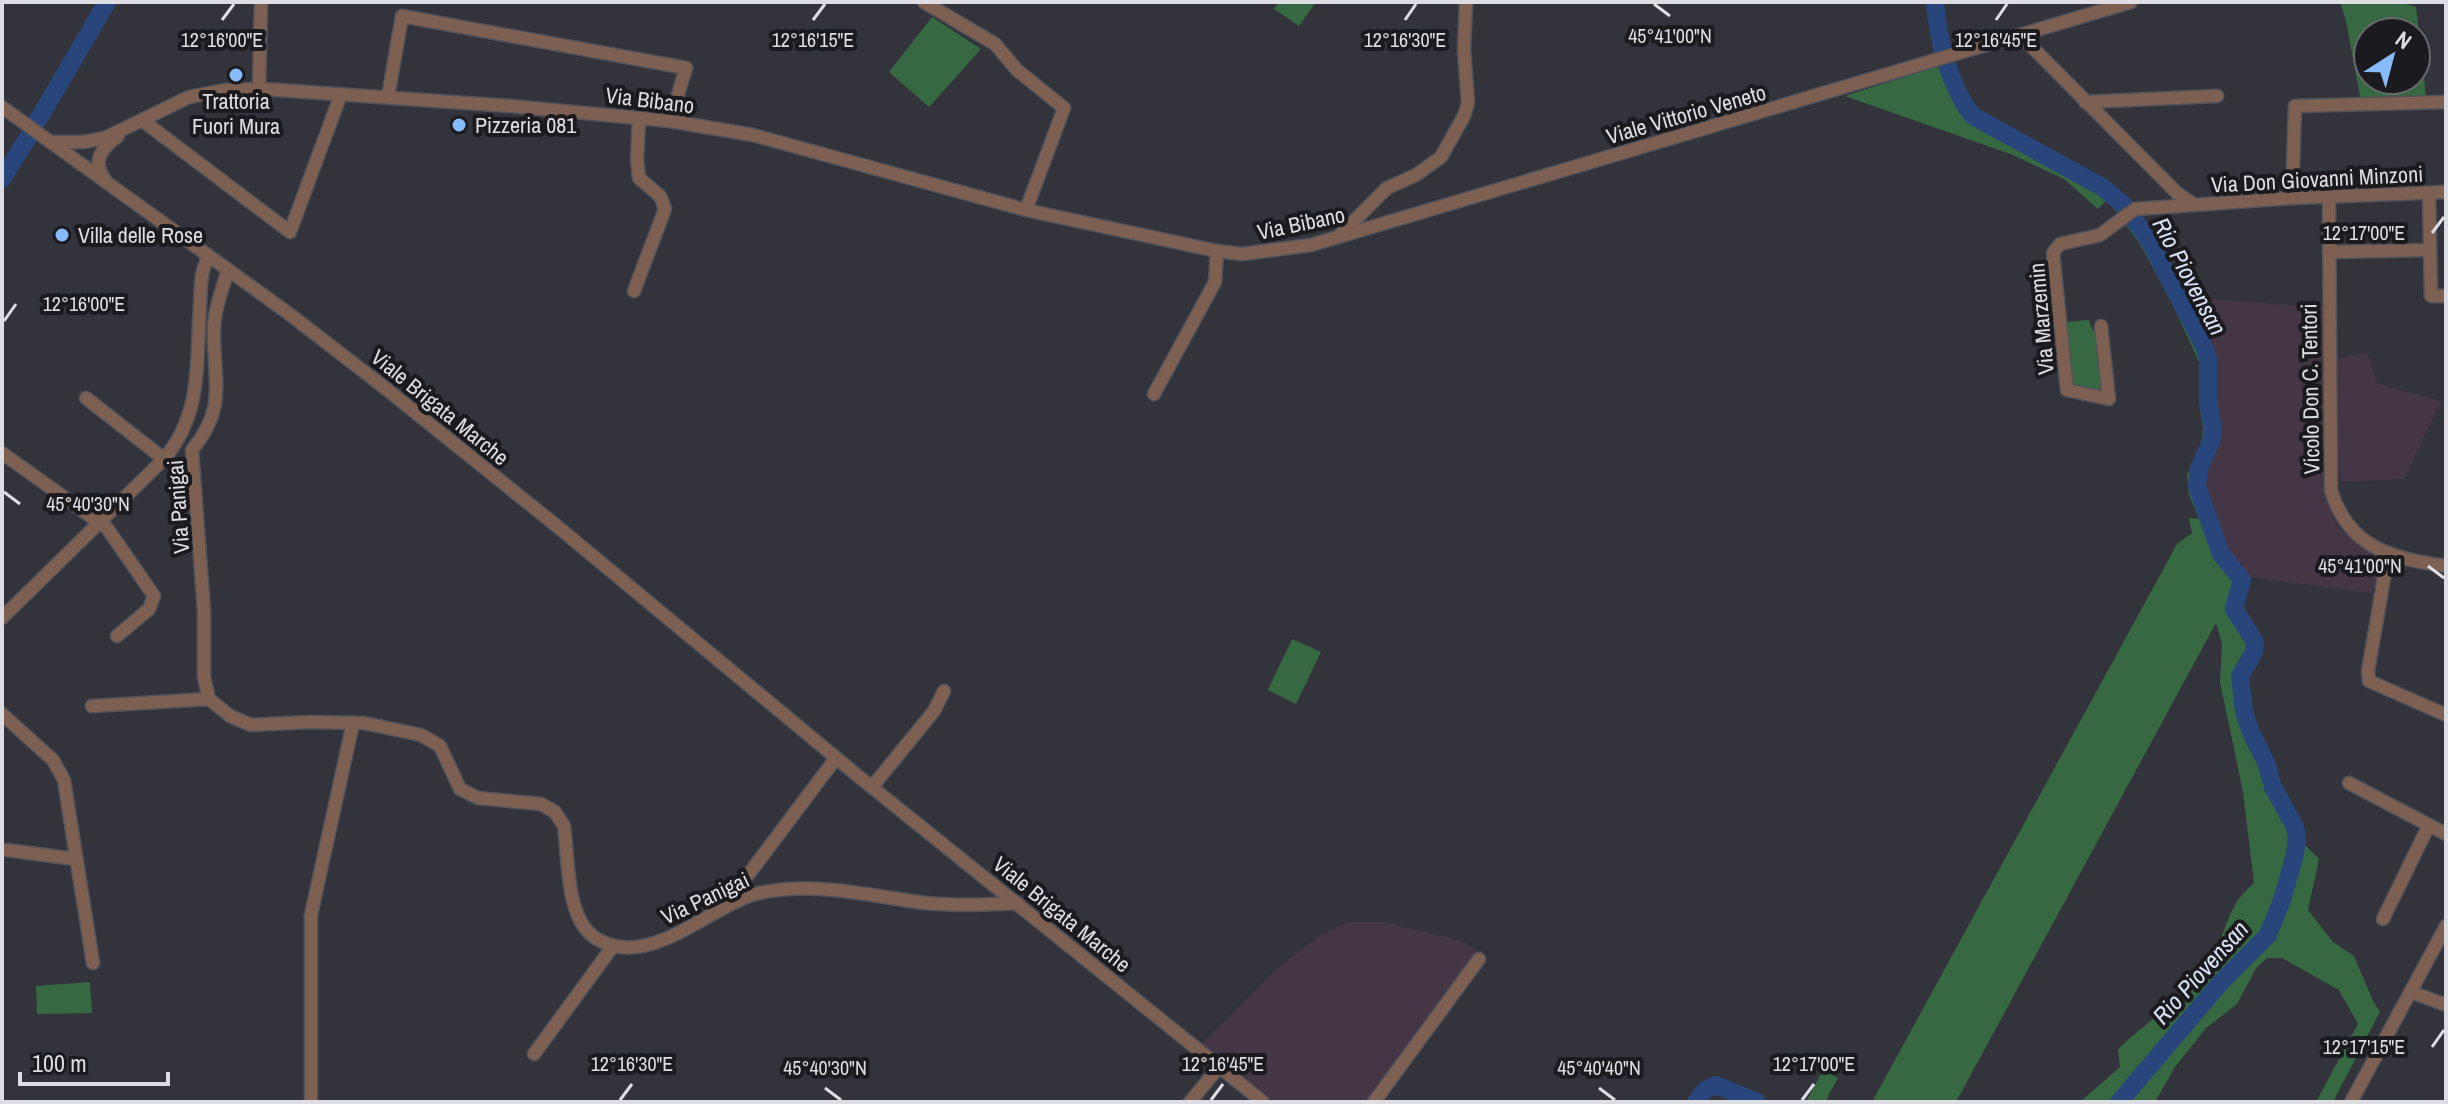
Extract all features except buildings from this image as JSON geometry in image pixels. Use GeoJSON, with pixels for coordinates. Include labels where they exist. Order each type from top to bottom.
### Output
{"type":"FeatureCollection","features":[{"type":"Feature","properties":{"kind":"street"},"geometry":{"type":"LineString","coordinates":[[259,89],[261,2]]}},
{"type":"Feature","properties":{"kind":"street"},"geometry":{"type":"LineString","coordinates":[[924,2],[995,44],[1017,70],[1064,108],[1026,210]]}},
{"type":"Feature","properties":{"kind":"street"},"geometry":{"type":"LineString","coordinates":[[1338,237],[1387,188],[1416,175],[1441,157],[1464,116],[1468,103],[1464,49],[1466,2]]}},
{"type":"Feature","properties":{"kind":"street","name":"Viale Vittorio Veneto"},"geometry":{"type":"LineString","coordinates":[[1442,207],[2131,2]]}},
{"type":"Feature","properties":{"kind":"street"},"geometry":{"type":"LineString","coordinates":[[388,97],[402,16],[686,68],[670,121]]}},
{"type":"Feature","properties":{"kind":"street","name":"Via Don Giovanni Minzoni"},"geometry":{"type":"LineString","coordinates":[[2021,36],[2177,193],[2194,205],[2446,192]]}},
{"type":"Feature","properties":{"kind":"street","name":"Via Bibano"},"geometry":{"type":"LineString","coordinates":[[51,142],[83,142],[127,129],[189,97],[225,90],[259,89],[670,121],[753,135],[1026,210],[1242,254],[1272,252],[1338,237],[1442,207]]}},
{"type":"Feature","properties":{"kind":"street"},"geometry":{"type":"LineString","coordinates":[[143,121],[290,232],[341,94]]}},
{"type":"Feature","properties":{"kind":"street"},"geometry":{"type":"LineString","coordinates":[[2085,102],[2217,96]]}},
{"type":"Feature","properties":{"kind":"street"},"geometry":{"type":"LineString","coordinates":[[2292,198],[2295,106],[2446,102]]}},
{"type":"Feature","properties":{"kind":"street","name":"Viale Brigata Marche"},"geometry":{"type":"LineString","coordinates":[[2,107],[324,340],[1263,1102]]}},
{"type":"Feature","properties":{"kind":"street"},"geometry":{"type":"LineString","coordinates":[[634,291],[665,209],[660,196],[639,178],[639,118]]}},
{"type":"Feature","properties":{"kind":"street","name":"Via Bibano"},"geometry":{"type":"LineString","coordinates":[[75,159],[108,144],[127,129]]}},
{"type":"Feature","properties":{"kind":"street"},"geometry":{"type":"LineString","coordinates":[[75,159],[76,149],[83,142]]}},
{"type":"Feature","properties":{"kind":"street"},"geometry":{"type":"LineString","coordinates":[[105,180],[100,173],[98,157],[108,144]]}},
{"type":"Feature","properties":{"kind":"street"},"geometry":{"type":"LineString","coordinates":[[2429,193],[2431,296],[2446,296]]}},
{"type":"Feature","properties":{"kind":"street","name":"Vicolo Don C. Tentori"},"geometry":{"type":"LineString","coordinates":[[2329,197],[2331,490],[2339,512],[2355,533],[2388,555]]}},
{"type":"Feature","properties":{"kind":"street","name":"Via Marzemin"},"geometry":{"type":"LineString","coordinates":[[2101,326],[2109,399],[2067,390],[2053,253],[2060,244],[2100,235],[2135,209],[2194,205]]}},
{"type":"Feature","properties":{"kind":"street"},"geometry":{"type":"LineString","coordinates":[[2329,252],[2430,250]]}},
{"type":"Feature","properties":{"kind":"street"},"geometry":{"type":"LineString","coordinates":[[1154,394],[1215,282],[1217,251]]}},
{"type":"Feature","properties":{"kind":"street"},"geometry":{"type":"LineString","coordinates":[[2,618],[164,459],[181,437],[195,394],[201,277],[209,256]]}},
{"type":"Feature","properties":{"kind":"street","name":"Via Panigai"},"geometry":{"type":"LineString","coordinates":[[209,699],[204,677],[204,611],[192,450],[203,434],[217,401],[214,331],[217,306],[228,270]]}},
{"type":"Feature","properties":{"kind":"street"},"geometry":{"type":"LineString","coordinates":[[86,398],[164,459]]}},
{"type":"Feature","properties":{"kind":"street"},"geometry":{"type":"LineString","coordinates":[[181,437],[192,450]]}},
{"type":"Feature","properties":{"kind":"street"},"geometry":{"type":"LineString","coordinates":[[2,453],[107,528],[154,596],[149,609],[117,636]]}},
{"type":"Feature","properties":{"kind":"street"},"geometry":{"type":"LineString","coordinates":[[2446,566],[2388,555],[2368,671],[2369,681],[2446,715]]}},
{"type":"Feature","properties":{"kind":"street"},"geometry":{"type":"LineString","coordinates":[[872,787],[934,711],[944,691]]}},
{"type":"Feature","properties":{"kind":"street"},"geometry":{"type":"LineString","coordinates":[[92,706],[209,699],[230,716],[251,725],[310,722],[391,727],[432,739],[445,754],[455,784],[468,794],[478,798],[530,802],[555,812],[564,826],[573,903],[580,924],[613,946],[534,1054]]}},
{"type":"Feature","properties":{"kind":"street"},"geometry":{"type":"LineString","coordinates":[[2,714],[53,760],[64,780],[93,963]]}},
{"type":"Feature","properties":{"kind":"street"},"geometry":{"type":"LineString","coordinates":[[311,1102],[311,915],[353,723]]}},
{"type":"Feature","properties":{"kind":"street"},"geometry":{"type":"LineString","coordinates":[[733,899],[836,758]]}},
{"type":"Feature","properties":{"kind":"street"},"geometry":{"type":"LineString","coordinates":[[2349,783],[2446,834]]}},
{"type":"Feature","properties":{"kind":"street"},"geometry":{"type":"LineString","coordinates":[[2383,919],[2429,825]]}},
{"type":"Feature","properties":{"kind":"street"},"geometry":{"type":"LineString","coordinates":[[7,850],[75,859]]}},
{"type":"Feature","properties":{"kind":"street","name":"Via Panigai"},"geometry":{"type":"LineString","coordinates":[[613,946],[639,945],[670,938],[742,899],[772,891],[827,889],[976,906],[1017,903]]}},
{"type":"Feature","properties":{"kind":"street"},"geometry":{"type":"LineString","coordinates":[[2351,1102],[2446,926]]}},
{"type":"Feature","properties":{"kind":"street"},"geometry":{"type":"LineString","coordinates":[[1374,1102],[1479,959]]}},
{"type":"Feature","properties":{"kind":"street"},"geometry":{"type":"LineString","coordinates":[[2411,992],[2446,1005]]}},
{"type":"Feature","properties":{"kind":"street"},"geometry":{"type":"LineString","coordinates":[[1190,1102],[1219,1067]]}},
{"type":"Feature","properties":{"kind":"shaded area"},"geometry":{"type":"Polygon","coordinates":[[[2188,297],[2324,308],[2323,462],[2329,500],[2333,517],[2342,531],[2390,567],[2371,593],[2248,577],[2226,549],[2204,485],[2206,470],[2218,445],[2216,374],[2188,297]]]}},
{"type":"Feature","properties":{"kind":"shaded area"},"geometry":{"type":"Polygon","coordinates":[[[2367,353],[2378,384],[2441,401],[2404,479],[2341,482],[2338,461],[2338,358],[2367,353]]]}},
{"type":"Feature","properties":{"kind":"shaded area"},"geometry":{"type":"Polygon","coordinates":[[[1347,922],[1383,922],[1462,941],[1487,958],[1377,1102],[1274,1102],[1202,1044],[1274,971],[1320,936],[1347,922]]]}},
{"type":"Feature","properties":{"kind":"green space"},"geometry":{"type":"Polygon","coordinates":[[[1279,2],[1316,2],[1299,26],[1274,9],[1279,2]]]}},
{"type":"Feature","properties":{"kind":"green space"},"geometry":{"type":"Polygon","coordinates":[[[2340,2],[2400,2],[2416,7],[2417,16],[2352,16],[2352,53],[2340,2]]]}},
{"type":"Feature","properties":{"kind":"green space"},"geometry":{"type":"Polygon","coordinates":[[[932,17],[981,49],[929,107],[889,72],[932,17]]]}},
{"type":"Feature","properties":{"kind":"green space"},"geometry":{"type":"Polygon","coordinates":[[[1954,61],[1966,95],[1978,110],[2102,178],[2129,199],[2153,235],[2210,341],[2215,358],[2219,429],[2218,445],[2206,470],[2204,485],[2226,549],[2249,579],[2241,607],[2262,644],[2259,659],[2247,677],[2256,728],[2268,749],[2284,795],[2302,824],[2304,844],[2319,859],[2308,910],[2333,942],[2354,956],[2380,1012],[2333,1102],[2316,1102],[2358,1024],[2339,990],[2282,958],[2267,958],[2256,968],[2237,1004],[2206,1028],[2175,1067],[2155,1102],[2080,1102],[2120,1067],[2118,1050],[2163,1009],[2200,969],[2219,942],[2238,901],[2254,883],[2243,792],[2220,682],[2222,644],[2216,623],[1956,1102],[1872,1102],[2177,544],[2192,533],[2189,518],[2199,519],[2189,495],[2187,476],[2202,440],[2199,362],[2140,244],[2116,211],[2106,201],[2098,209],[2064,179],[2013,155],[1845,96],[1954,61]]]}},
{"type":"Feature","properties":{"kind":"green space"},"geometry":{"type":"Polygon","coordinates":[[[2360,96],[2426,96],[2361,102],[2360,96]]]}},
{"type":"Feature","properties":{"kind":"green space"},"geometry":{"type":"Polygon","coordinates":[[[2089,320],[2098,336],[2101,388],[2097,391],[2072,387],[2065,322],[2089,320]]]}},
{"type":"Feature","properties":{"kind":"green space"},"geometry":{"type":"Polygon","coordinates":[[[1292,639],[1321,652],[1296,704],[1268,690],[1292,639]]]}},
{"type":"Feature","properties":{"kind":"green space"},"geometry":{"type":"Polygon","coordinates":[[[90,982],[92,1013],[37,1014],[36,986],[90,982]]]}},
{"type":"Feature","properties":{"kind":"green space"},"geometry":{"type":"Polygon","coordinates":[[[1823,1070],[1838,1078],[1825,1102],[1806,1102],[1823,1070]]]}},
{"type":"Feature","properties":{"kind":"waterway"},"geometry":{"type":"LineString","coordinates":[[38,120],[107,2]]}},
{"type":"Feature","properties":{"kind":"waterway","name":"Rio Piovensan"},"geometry":{"type":"LineString","coordinates":[[1935,2],[1946,62],[1958,92],[1973,116],[2102,187],[2124,205],[2149,240],[2203,344],[2208,358],[2208,400],[2213,430],[2199,468],[2197,486],[2221,554],[2242,580],[2234,609],[2255,642],[2254,652],[2240,676],[2244,712],[2273,787],[2295,827],[2295,854],[2268,935],[2222,981],[2119,1102]]}},
{"type":"Feature","properties":{"kind":"waterway"},"geometry":{"type":"LineString","coordinates":[[2,179],[29,136]]}},
{"type":"Feature","properties":{"kind":"waterway","name":"Rio Piovensan"},"geometry":{"type":"LineString","coordinates":[[1696,1102],[1705,1090],[1716,1085],[1757,1102]]}},
{"type":"Feature","properties":{"kind":"place","name":"Trattoria Fuori Mura"},"geometry":{"type":"Point","coordinates":[236,75]}},
{"type":"Feature","properties":{"kind":"place","name":"Pizzeria 081"},"geometry":{"type":"Point","coordinates":[459,125]}},
{"type":"Feature","properties":{"kind":"place","name":"Villa delle Rose"},"geometry":{"type":"Point","coordinates":[62,235]}}]}
